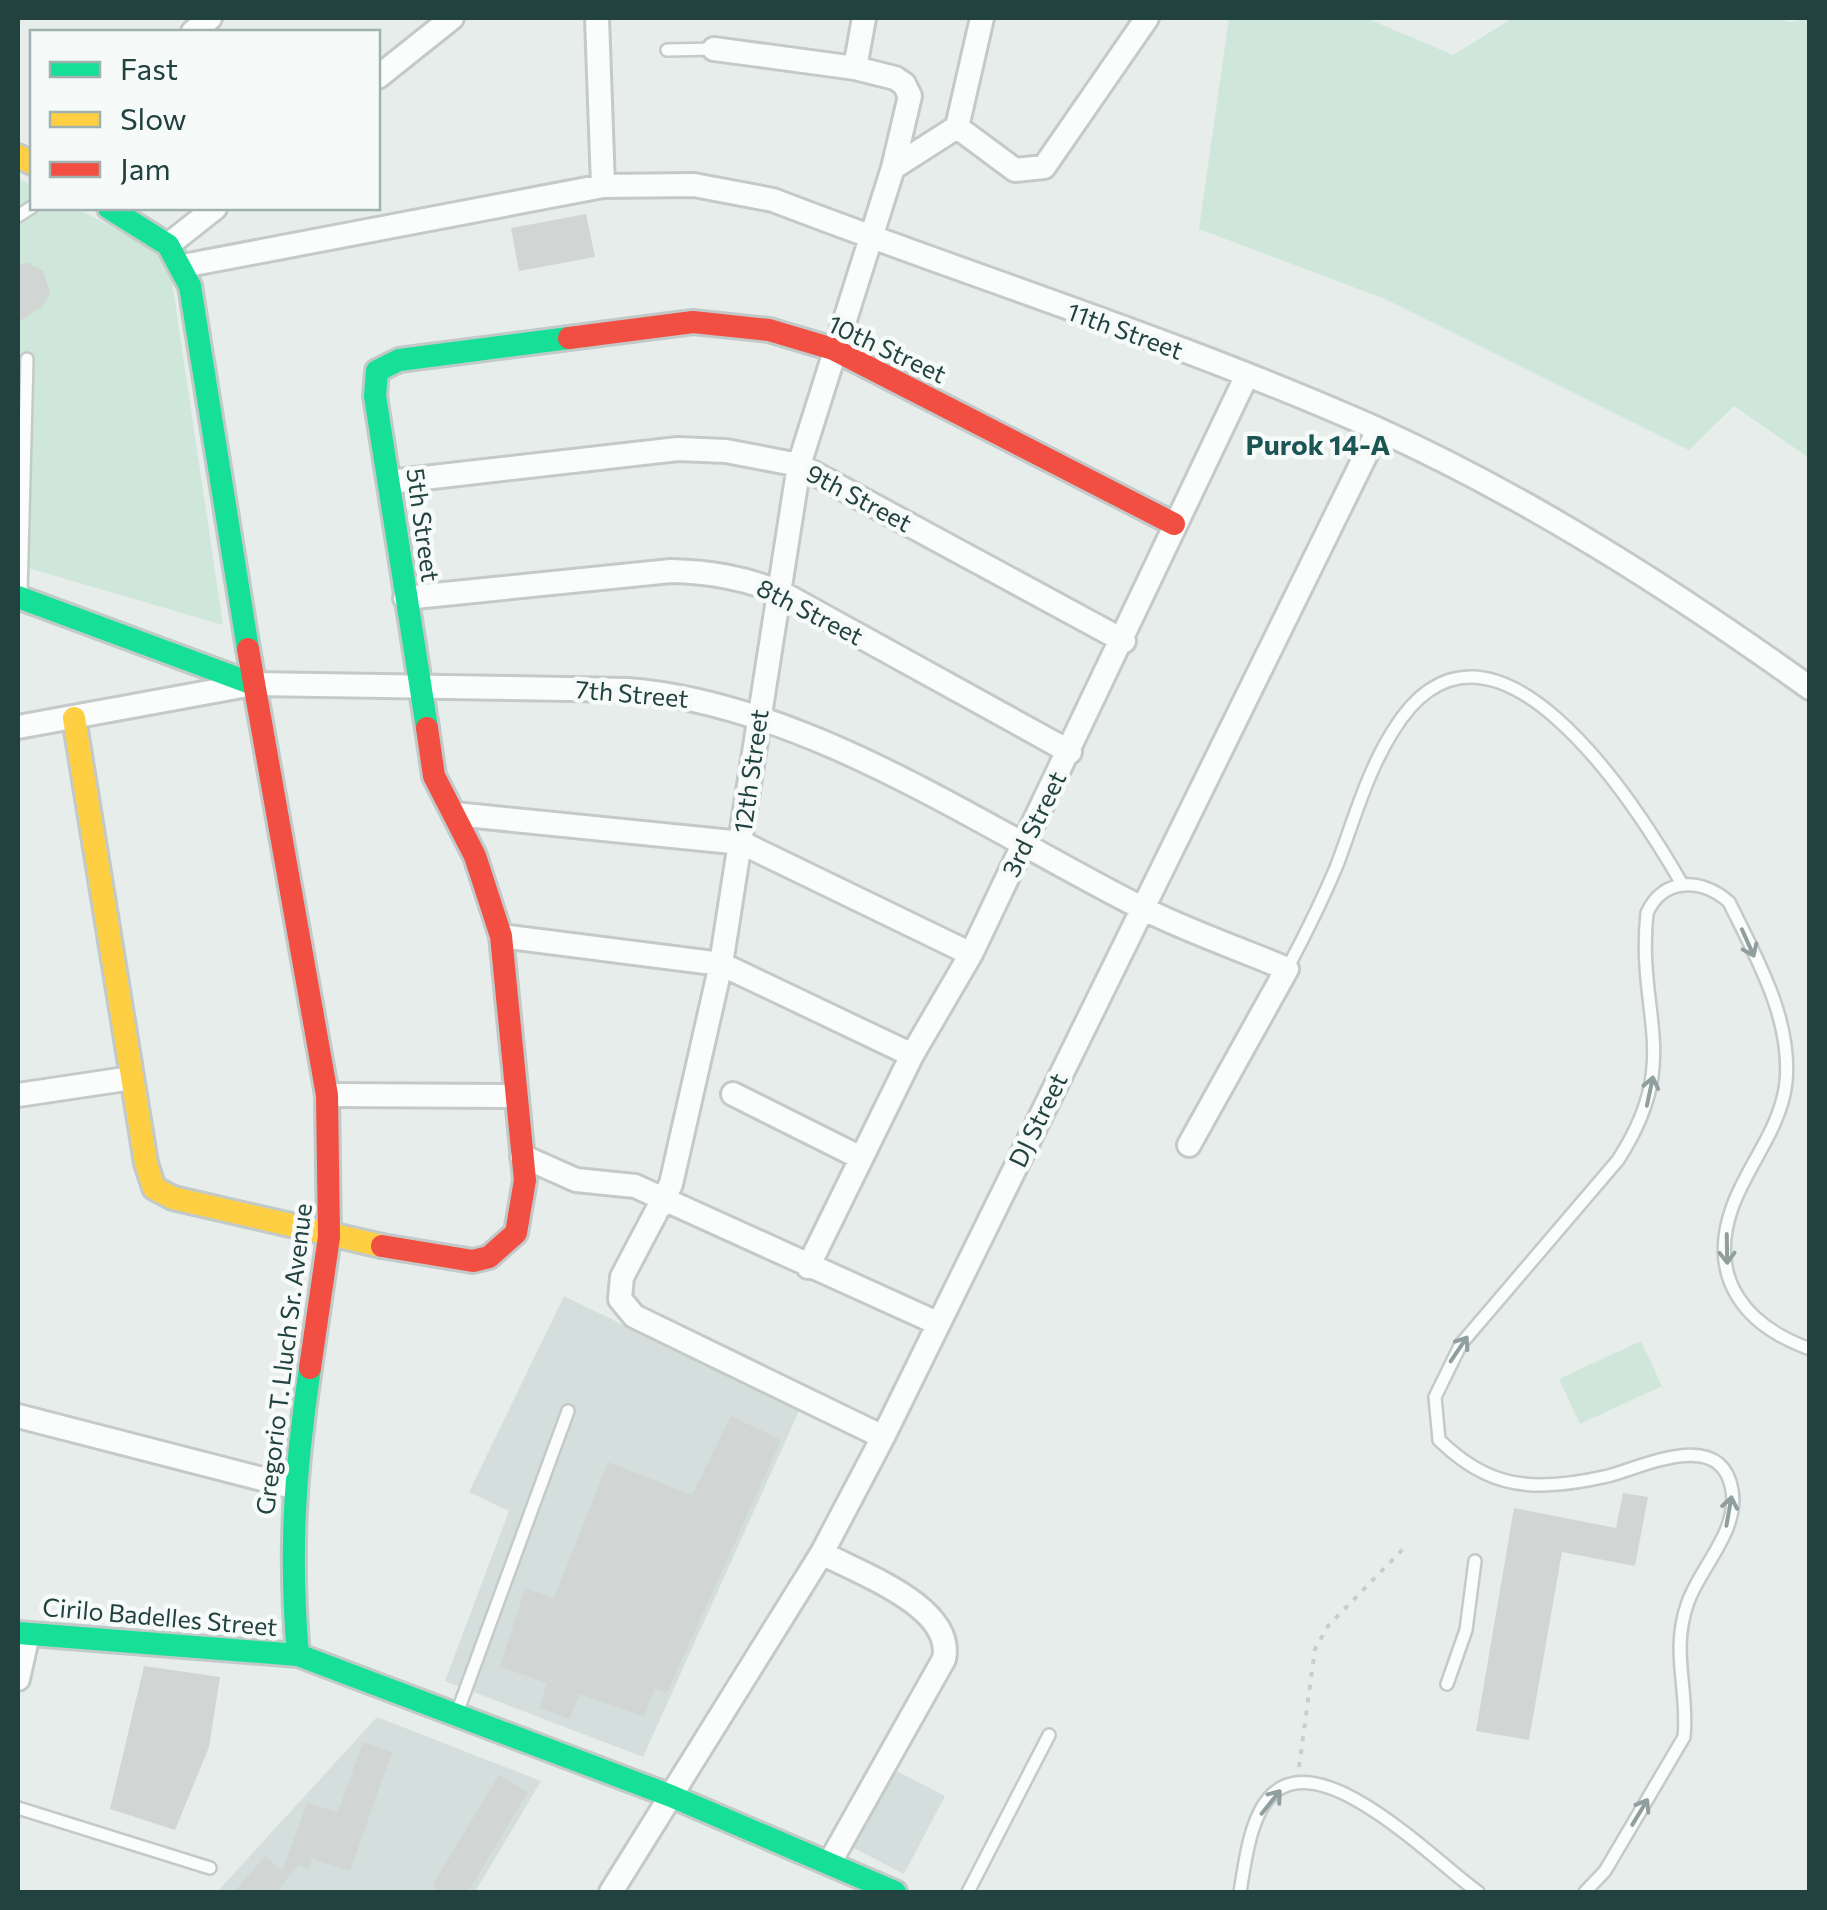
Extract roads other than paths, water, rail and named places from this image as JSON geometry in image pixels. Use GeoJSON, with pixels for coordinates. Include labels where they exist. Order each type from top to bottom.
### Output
{"type":"FeatureCollection","features":[{"type":"Feature","properties":{"kind":"street"},"geometry":{"type":"LineString","coordinates":[[380,76],[452,18]]}},
{"type":"Feature","properties":{"kind":"street"},"geometry":{"type":"LineString","coordinates":[[598,18],[603,186]]}},
{"type":"Feature","properties":{"kind":"street"},"geometry":{"type":"LineString","coordinates":[[714,49],[854,68],[864,18]]}},
{"type":"Feature","properties":{"kind":"street"},"geometry":{"type":"LineString","coordinates":[[893,168],[958,127],[982,18]]}},
{"type":"Feature","properties":{"kind":"street"},"geometry":{"type":"LineString","coordinates":[[958,127],[1015,170],[1044,167],[1147,18]]}},
{"type":"Feature","properties":{"kind":"street","name":"12th Street"},"geometry":{"type":"LineString","coordinates":[[854,68],[895,78],[904,84],[910,96],[893,168],[799,465],[721,964],[666,1199],[622,1277],[620,1299],[634,1316],[883,1436]]}},
{"type":"Feature","properties":{"kind":"street","name":"11th Street"},"geometry":{"type":"LineString","coordinates":[[184,266],[603,186],[726,188],[773,200],[1247,375],[1378,430],[1531,509],[1688,604],[1810,688]]}},
{"type":"Feature","properties":{"kind":"street"},"geometry":{"type":"LineString","coordinates":[[112,210],[168,245],[184,266]]}},
{"type":"Feature","properties":{"kind":"street"},"geometry":{"type":"LineString","coordinates":[[168,245],[212,210]]}},
{"type":"Feature","properties":{"kind":"street","name":"Gregorio T. Lluch Sr. Avenue"},"geometry":{"type":"LineString","coordinates":[[184,266],[195,310],[253,684],[327,1096],[328,1237],[293,1486],[291,1574],[298,1655]]}},
{"type":"Feature","properties":{"kind":"street","name":"10th Street"},"geometry":{"type":"LineString","coordinates":[[377,371],[399,360],[692,322],[769,330],[833,350],[1174,524]]}},
{"type":"Feature","properties":{"kind":"street","name":"5th Street"},"geometry":{"type":"LineString","coordinates":[[132,1078],[154,1188],[172,1198],[328,1237],[473,1261],[496,1256],[512,1242],[521,1220],[522,1156],[501,936],[490,895],[434,776],[417,687],[375,396],[377,371]]}},
{"type":"Feature","properties":{"kind":"street","name":"3rd Street"},"geometry":{"type":"LineString","coordinates":[[808,1267],[912,1055],[971,954],[1124,641],[1174,524],[1247,375]]}},
{"type":"Feature","properties":{"kind":"street","name":"DJ Street"},"geometry":{"type":"LineString","coordinates":[[611,1892],[822,1554],[1378,430]]}},
{"type":"Feature","properties":{"kind":"street","name":"9th Street"},"geometry":{"type":"LineString","coordinates":[[390,482],[678,448],[726,451],[764,462],[799,465],[1124,641]]}},
{"type":"Feature","properties":{"kind":"street","name":"8th Street"},"geometry":{"type":"LineString","coordinates":[[405,598],[671,571],[711,572],[780,592],[1070,752]]}},
{"type":"Feature","properties":{"kind":"street"},"geometry":{"type":"LineString","coordinates":[[19,597],[253,684]]}},
{"type":"Feature","properties":{"kind":"street","name":"7th Street"},"geometry":{"type":"LineString","coordinates":[[18,727],[253,684],[676,694],[758,714],[1025,844],[1142,908],[1287,969]]}},
{"type":"Feature","properties":{"kind":"street"},"geometry":{"type":"LineString","coordinates":[[18,1096],[132,1078],[74,718]]}},
{"type":"Feature","properties":{"kind":"street"},"geometry":{"type":"LineString","coordinates":[[455,814],[742,843],[971,954]]}},
{"type":"Feature","properties":{"kind":"street"},"geometry":{"type":"LineString","coordinates":[[501,936],[721,964],[912,1055]]}},
{"type":"Feature","properties":{"kind":"street"},"geometry":{"type":"LineString","coordinates":[[1189,1144],[1287,969]]}},
{"type":"Feature","properties":{"kind":"street"},"geometry":{"type":"LineString","coordinates":[[732,1094],[861,1158]]}},
{"type":"Feature","properties":{"kind":"street"},"geometry":{"type":"LineString","coordinates":[[327,1096],[515,1096]]}},
{"type":"Feature","properties":{"kind":"street"},"geometry":{"type":"LineString","coordinates":[[522,1156],[576,1180],[635,1186],[937,1323]]}},
{"type":"Feature","properties":{"kind":"street"},"geometry":{"type":"LineString","coordinates":[[18,1416],[293,1486]]}},
{"type":"Feature","properties":{"kind":"street"},"geometry":{"type":"LineString","coordinates":[[822,1554],[917,1603],[944,1631],[948,1642],[944,1659],[923,1699],[830,1862]]}},
{"type":"Feature","properties":{"kind":"street"},"geometry":{"type":"LineString","coordinates":[[18,1679],[23,1633]]}},
{"type":"Feature","properties":{"kind":"street","name":"Cirilo Badelles Street"},"geometry":{"type":"LineString","coordinates":[[23,1633],[298,1655]]}},
{"type":"Feature","properties":{"kind":"street"},"geometry":{"type":"LineString","coordinates":[[298,1655],[671,1796],[896,1892]]}},
{"type":"Feature","properties":{"kind":"lane"},"geometry":{"type":"LineString","coordinates":[[667,50],[714,49]]}},
{"type":"Feature","properties":{"kind":"lane"},"geometry":{"type":"LineString","coordinates":[[19,597],[27,359]]}},
{"type":"Feature","properties":{"kind":"lane"},"geometry":{"type":"LineString","coordinates":[[1287,969],[1314,917],[1392,732],[1414,702],[1443,681],[1469,676],[1494,681],[1524,692],[1549,712],[1619,786],[1682,884]]}},
{"type":"Feature","properties":{"kind":"lane"},"geometry":{"type":"LineString","coordinates":[[1585,1892],[1606,1871],[1684,1737],[1686,1712],[1677,1660],[1680,1630],[1688,1602],[1731,1515],[1732,1490],[1724,1471],[1704,1458],[1679,1454],[1577,1482],[1538,1485],[1502,1480],[1468,1468],[1439,1440],[1435,1397],[1461,1344],[1618,1160],[1640,1126],[1652,1093],[1655,1058],[1646,913],[1652,900],[1682,884],[1716,890],[1729,902],[1775,1004],[1785,1047],[1786,1083],[1778,1113],[1731,1210],[1725,1240],[1728,1274],[1736,1299],[1756,1322],[1810,1350]]}},
{"type":"Feature","properties":{"kind":"lane"},"geometry":{"type":"LineString","coordinates":[[456,1715],[568,1412]]}},
{"type":"Feature","properties":{"kind":"lane"},"geometry":{"type":"LineString","coordinates":[[1447,1684],[1466,1630],[1475,1561]]}},
{"type":"Feature","properties":{"kind":"lane"},"geometry":{"type":"LineString","coordinates":[[968,1892],[1049,1735]]}},
{"type":"Feature","properties":{"kind":"lane"},"geometry":{"type":"LineString","coordinates":[[1240,1892],[1263,1808],[1275,1791],[1298,1781],[1320,1784],[1377,1813],[1478,1892]]}},
{"type":"Feature","properties":{"kind":"lane"},"geometry":{"type":"LineString","coordinates":[[18,1808],[210,1868]]}},
{"type":"Feature","properties":{"kind":"district","name":"Purok 14-A"},"geometry":{"type":"Point","coordinates":[1318,445]}}]}
